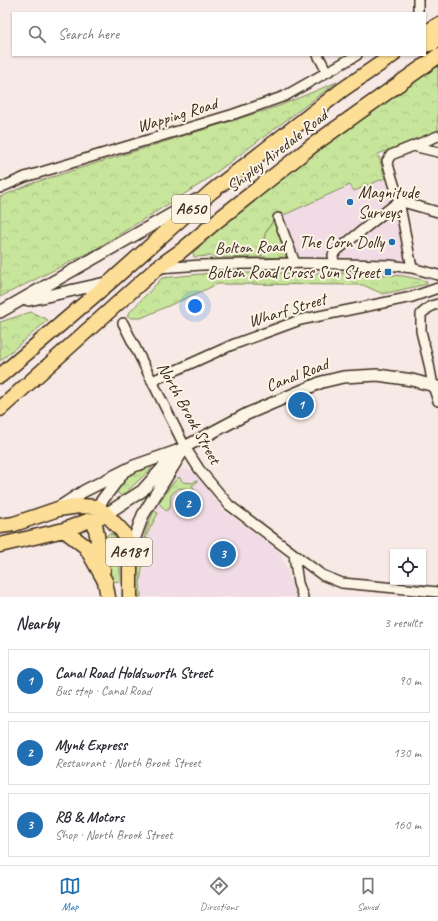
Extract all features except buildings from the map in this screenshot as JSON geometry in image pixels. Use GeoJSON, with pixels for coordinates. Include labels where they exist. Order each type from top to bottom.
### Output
{"type":"FeatureCollection","features":[{"type":"Feature","properties":{"kind":"main road"},"geometry":{"type":"LineString","coordinates":[[426,33],[438,25]]}},
{"type":"Feature","properties":{"kind":"main road"},"geometry":{"type":"LineString","coordinates":[[426,45],[434,43],[438,40]]}},
{"type":"Feature","properties":{"kind":"main road","name":"Shipley Airedale Road"},"geometry":{"type":"LineString","coordinates":[[0,376],[110,282],[211,192],[342,90],[392,56]]}},
{"type":"Feature","properties":{"kind":"main road","name":"Shipley Airedale Road"},"geometry":{"type":"LineString","coordinates":[[0,409],[157,268],[181,251],[312,145],[438,56]]}},
{"type":"Feature","properties":{"kind":"main road"},"geometry":{"type":"LineString","coordinates":[[110,282],[157,268]]}},
{"type":"Feature","properties":{"kind":"main road"},"geometry":{"type":"LineString","coordinates":[[58,509],[79,506],[99,513]]}},
{"type":"Feature","properties":{"kind":"main road","name":"Canal Road"},"geometry":{"type":"LineString","coordinates":[[0,526],[14,524],[58,509]]}},
{"type":"Feature","properties":{"kind":"main road"},"geometry":{"type":"LineString","coordinates":[[0,545],[64,530],[99,513]]}},
{"type":"Feature","properties":{"kind":"main road","name":"A6181"},"geometry":{"type":"LineString","coordinates":[[99,513],[123,532],[128,544],[130,560],[130,597]]}},
{"type":"Feature","properties":{"kind":"main road","name":"A6181"},"geometry":{"type":"LineString","coordinates":[[99,513],[103,563],[108,597]]}},
{"type":"Feature","properties":{"kind":"main road","name":"A6181"},"geometry":{"type":"LineString","coordinates":[[64,530],[86,547],[105,581]]}},
{"type":"Feature","properties":{"kind":"street"},"geometry":{"type":"LineString","coordinates":[[418,0],[418,12]]}},
{"type":"Feature","properties":{"kind":"street"},"geometry":{"type":"LineString","coordinates":[[319,56],[327,72]]}},
{"type":"Feature","properties":{"kind":"street","name":"Wapping Road"},"geometry":{"type":"LineString","coordinates":[[0,188],[25,177],[227,116],[277,99],[285,96],[355,56]]}},
{"type":"Feature","properties":{"kind":"street"},"geometry":{"type":"LineString","coordinates":[[412,268],[399,201],[387,161],[391,155],[438,136]]}},
{"type":"Feature","properties":{"kind":"street"},"geometry":{"type":"LineString","coordinates":[[413,146],[438,152]]}},
{"type":"Feature","properties":{"kind":"street"},"geometry":{"type":"LineString","coordinates":[[0,312],[211,192]]}},
{"type":"Feature","properties":{"kind":"street"},"geometry":{"type":"LineString","coordinates":[[399,201],[438,212]]}},
{"type":"Feature","properties":{"kind":"street"},"geometry":{"type":"LineString","coordinates":[[334,264],[335,252],[399,201]]}},
{"type":"Feature","properties":{"kind":"street"},"geometry":{"type":"LineString","coordinates":[[278,218],[295,263]]}},
{"type":"Feature","properties":{"kind":"street","name":"Bolton Road"},"geometry":{"type":"LineString","coordinates":[[157,268],[295,263],[388,265],[412,268],[438,275]]}},
{"type":"Feature","properties":{"kind":"street"},"geometry":{"type":"LineString","coordinates":[[19,302],[110,282]]}},
{"type":"Feature","properties":{"kind":"street","name":"Wharf Street"},"geometry":{"type":"LineString","coordinates":[[152,381],[232,345],[300,320],[412,297],[438,288]]}},
{"type":"Feature","properties":{"kind":"street"},"geometry":{"type":"LineString","coordinates":[[438,304],[431,306],[421,314],[420,331],[436,387],[438,401]]}},
{"type":"Feature","properties":{"kind":"street","name":"North Brook Street"},"geometry":{"type":"LineString","coordinates":[[123,323],[152,381],[181,449],[229,505],[322,575],[342,583],[438,592]]}},
{"type":"Feature","properties":{"kind":"street","name":"Canal Road"},"geometry":{"type":"LineString","coordinates":[[58,509],[84,491],[124,471],[181,449],[247,414],[322,382],[343,377],[378,375],[412,380],[436,387]]}},
{"type":"Feature","properties":{"kind":"street"},"geometry":{"type":"LineString","coordinates":[[130,560],[135,536],[143,515],[181,449]]}},
{"type":"Feature","properties":{"kind":"street","name":"Canal Road"},"geometry":{"type":"LineString","coordinates":[[99,513],[142,491],[181,449]]}},
{"type":"Feature","properties":{"kind":"street"},"geometry":{"type":"LineString","coordinates":[[99,513],[124,471]]}},
{"type":"Feature","properties":{"kind":"street"},"geometry":{"type":"LineString","coordinates":[[294,555],[298,583],[303,597]]}},
{"type":"Feature","properties":{"kind":"shaded area"},"geometry":{"type":"Polygon","coordinates":[[[382,170],[397,213],[405,258],[404,276],[359,273],[283,273],[284,258],[286,256],[273,220],[382,170]]]}},
{"type":"Feature","properties":{"kind":"shaded area"},"geometry":{"type":"Polygon","coordinates":[[[181,470],[193,472],[206,486],[224,511],[279,550],[297,597],[134,597],[135,555],[146,517],[176,472],[181,470]]]}},
{"type":"Feature","properties":{"kind":"green space"},"geometry":{"type":"Polygon","coordinates":[[[438,65],[438,131],[378,154],[385,178],[354,191],[350,185],[273,220],[265,234],[261,257],[194,257],[193,252],[206,242],[205,239],[267,187],[344,130],[438,65]]]}},
{"type":"Feature","properties":{"kind":"green space"},"geometry":{"type":"Polygon","coordinates":[[[337,82],[202,183],[94,250],[0,297],[0,197],[33,183],[279,106],[337,82]]]}},
{"type":"Feature","properties":{"kind":"green space"},"geometry":{"type":"Polygon","coordinates":[[[273,220],[287,253],[284,258],[261,257],[265,234],[273,220]]]}},
{"type":"Feature","properties":{"kind":"green space"},"geometry":{"type":"Polygon","coordinates":[[[211,273],[359,273],[404,276],[427,281],[427,284],[383,294],[363,285],[218,284],[141,318],[131,318],[127,315],[162,278],[211,273]]]}},
{"type":"Feature","properties":{"kind":"green space"},"geometry":{"type":"Polygon","coordinates":[[[31,312],[48,320],[0,361],[0,322],[31,312]]]}},
{"type":"Feature","properties":{"kind":"green space"},"geometry":{"type":"Polygon","coordinates":[[[149,463],[152,468],[122,496],[116,492],[115,488],[126,477],[149,463]]]}},
{"type":"Feature","properties":{"kind":"green space"},"geometry":{"type":"Polygon","coordinates":[[[179,477],[183,482],[193,483],[196,480],[197,482],[192,486],[195,490],[179,488],[171,495],[170,508],[166,511],[159,503],[171,485],[179,477]]]}},
{"type":"Feature","properties":{"kind":"green space"},"geometry":{"type":"Polygon","coordinates":[[[154,511],[158,513],[147,534],[140,582],[141,597],[138,597],[137,586],[140,553],[146,531],[154,511]]]}},
{"type":"Feature","properties":{"kind":"green space"},"geometry":{"type":"Polygon","coordinates":[[[111,533],[112,535],[114,534],[120,550],[120,581],[112,582],[101,539],[111,533]]]}},
{"type":"Feature","properties":{"kind":"place","name":"Magnitude Surveys"},"geometry":{"type":"Point","coordinates":[350,202]}},
{"type":"Feature","properties":{"kind":"place","name":"The Corn Dolly"},"geometry":{"type":"Point","coordinates":[392,242]}},
{"type":"Feature","properties":{"kind":"place","name":"Bolton Road Cross Sun Street"},"geometry":{"type":"Point","coordinates":[388,272]}},
{"type":"Feature","properties":{"kind":"place","name":"Canal Road Holdsworth Street"},"geometry":{"type":"Point","coordinates":[301,405]}},
{"type":"Feature","properties":{"kind":"place","name":"Mynk Express"},"geometry":{"type":"Point","coordinates":[188,504]}},
{"type":"Feature","properties":{"kind":"place","name":"RB & Motors"},"geometry":{"type":"Point","coordinates":[223,554]}}]}
